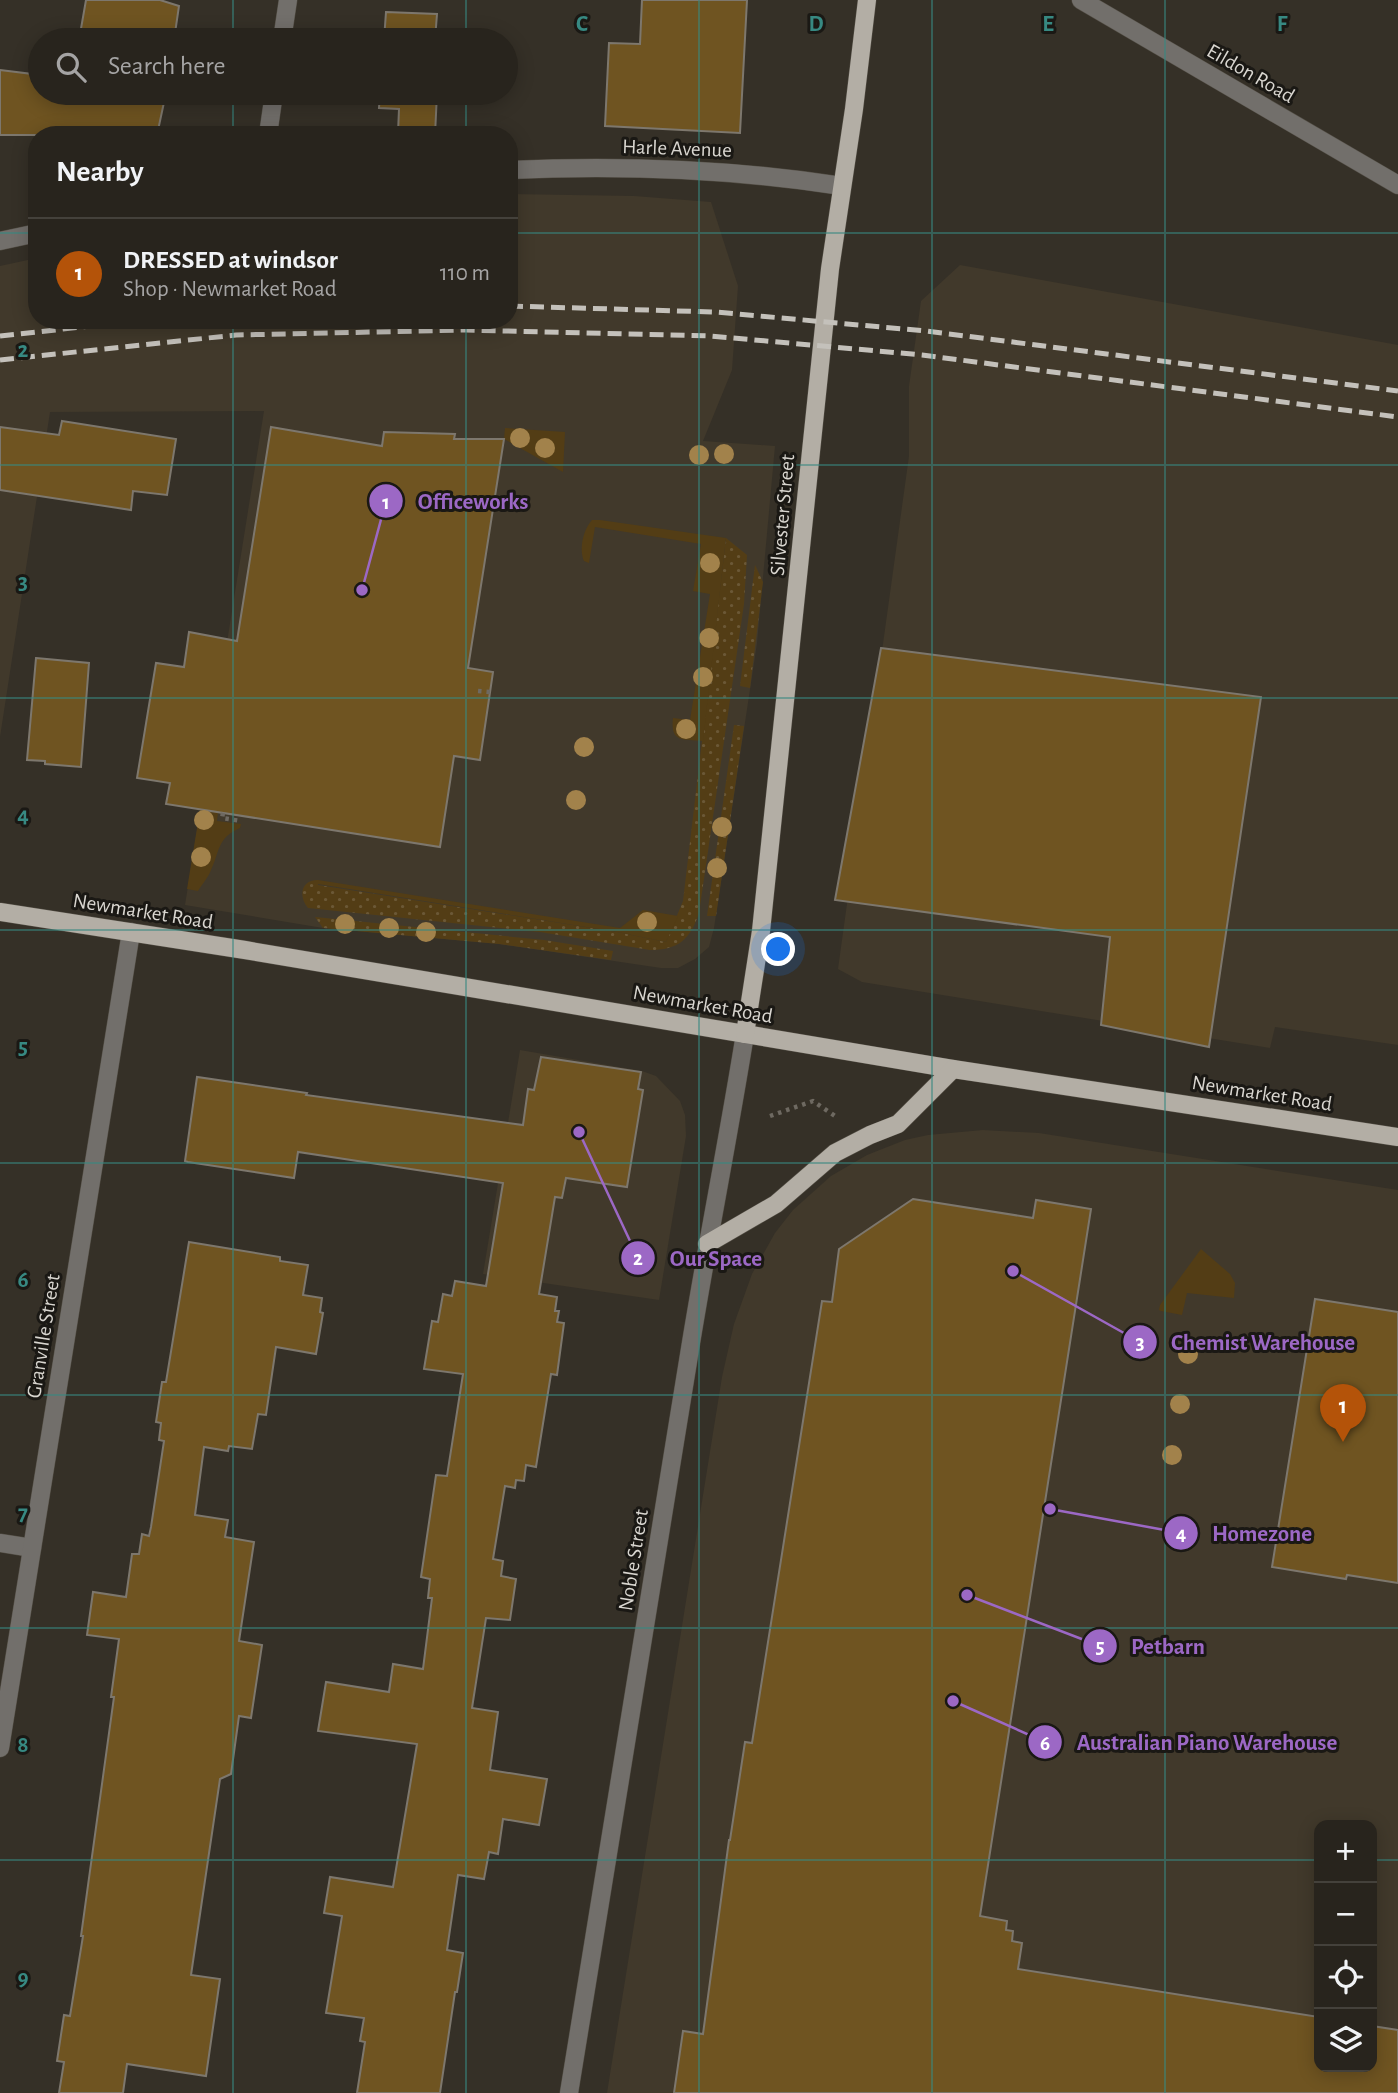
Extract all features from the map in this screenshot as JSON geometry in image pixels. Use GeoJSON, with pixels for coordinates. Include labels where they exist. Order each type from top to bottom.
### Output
{"type":"FeatureCollection","features":[{"type":"Feature","properties":{"kind":"main road","name":"Silvester Street"},"geometry":{"type":"LineString","coordinates":[[745,1034],[761,931],[830,269],[867,0]]}},
{"type":"Feature","properties":{"kind":"main road","name":"Newmarket Road"},"geometry":{"type":"LineString","coordinates":[[0,912],[245,950],[953,1069],[1398,1137]]}},
{"type":"Feature","properties":{"kind":"main road"},"geometry":{"type":"LineString","coordinates":[[707,1244],[776,1204],[835,1153],[898,1124],[953,1069]]}},
{"type":"Feature","properties":{"kind":"street"},"geometry":{"type":"LineString","coordinates":[[284,28],[288,0]]}},
{"type":"Feature","properties":{"kind":"street","name":"Eildon Road"},"geometry":{"type":"LineString","coordinates":[[1082,0],[1398,185]]}},
{"type":"Feature","properties":{"kind":"street"},"geometry":{"type":"LineString","coordinates":[[269,126],[272,105]]}},
{"type":"Feature","properties":{"kind":"street","name":"Harle Avenue"},"geometry":{"type":"LineString","coordinates":[[518,170],[650,168],[781,177],[842,186]]}},
{"type":"Feature","properties":{"kind":"street"},"geometry":{"type":"LineString","coordinates":[[0,241],[28,235]]}},
{"type":"Feature","properties":{"kind":"street","name":"Granville Street"},"geometry":{"type":"LineString","coordinates":[[0,1748],[131,932]]}},
{"type":"Feature","properties":{"kind":"street","name":"Noble Street"},"geometry":{"type":"LineString","coordinates":[[569,2093],[707,1244],[730,1130],[745,1034]]}},
{"type":"Feature","properties":{"kind":"street"},"geometry":{"type":"LineString","coordinates":[[0,1543],[32,1548]]}},
{"type":"Feature","properties":{"kind":"path"},"geometry":{"type":"LineString","coordinates":[[478,691],[490,692]]}},
{"type":"Feature","properties":{"kind":"path"},"geometry":{"type":"LineString","coordinates":[[223,813],[222,818],[241,821]]}},
{"type":"Feature","properties":{"kind":"path"},"geometry":{"type":"LineString","coordinates":[[770,1116],[813,1101],[835,1116]]}},
{"type":"Feature","properties":{"kind":"shaded area"},"geometry":{"type":"Polygon","coordinates":[[[518,194],[634,196],[711,202],[738,286],[732,370],[703,441],[775,446],[757,643],[709,947],[678,968],[661,968],[499,944],[323,928],[185,905],[264,411],[50,412],[0,737],[0,266],[28,260],[28,329],[518,329],[518,194]]]}},
{"type":"Feature","properties":{"kind":"shaded area"},"geometry":{"type":"Polygon","coordinates":[[[960,265],[1398,345],[1398,1045],[1275,1027],[1270,1048],[862,982],[838,969],[909,456],[909,386],[921,301],[960,265]]]}},
{"type":"Feature","properties":{"kind":"shaded area"},"geometry":{"type":"Polygon","coordinates":[[[505,428],[565,432],[563,472],[504,439],[505,428]]]}},
{"type":"Feature","properties":{"kind":"shaded area"},"geometry":{"type":"Polygon","coordinates":[[[592,520],[726,538],[703,741],[679,738],[673,726],[673,718],[690,720],[710,594],[693,591],[701,544],[595,527],[589,563],[584,561],[582,545],[586,529],[592,520]]]}},
{"type":"Feature","properties":{"kind":"shaded area"},"geometry":{"type":"Polygon","coordinates":[[[726,538],[747,555],[744,604],[699,913],[682,942],[660,950],[650,950],[540,932],[308,908],[303,899],[303,890],[308,883],[318,880],[318,885],[666,942],[683,901],[726,538]]]}},
{"type":"Feature","properties":{"kind":"shaded area"},"geometry":{"type":"Polygon","coordinates":[[[755,565],[763,582],[750,688],[740,686],[755,565]]]}},
{"type":"Feature","properties":{"kind":"shaded area"},"geometry":{"type":"Polygon","coordinates":[[[734,725],[744,726],[716,916],[707,916],[734,725]]]}},
{"type":"Feature","properties":{"kind":"shaded area"},"geometry":{"type":"Polygon","coordinates":[[[200,810],[218,812],[217,821],[241,824],[240,828],[223,841],[210,873],[198,891],[187,889],[200,810]]]}},
{"type":"Feature","properties":{"kind":"shaded area"},"geometry":{"type":"Polygon","coordinates":[[[318,880],[620,928],[643,910],[678,916],[666,942],[318,884],[318,880]]]}},
{"type":"Feature","properties":{"kind":"shaded area"},"geometry":{"type":"Polygon","coordinates":[[[315,917],[544,940],[613,951],[611,960],[499,944],[323,928],[315,917]]]}},
{"type":"Feature","properties":{"kind":"shaded area"},"geometry":{"type":"Polygon","coordinates":[[[520,1050],[642,1071],[656,1076],[680,1101],[685,1115],[686,1136],[659,1300],[483,1274],[520,1050]]]}},
{"type":"Feature","properties":{"kind":"shaded area"},"geometry":{"type":"Polygon","coordinates":[[[983,1130],[1039,1133],[1398,1190],[1398,2093],[607,2093],[722,1377],[734,1324],[752,1274],[775,1233],[793,1210],[831,1176],[867,1155],[905,1140],[983,1130]]]}},
{"type":"Feature","properties":{"kind":"shaded area"},"geometry":{"type":"Polygon","coordinates":[[[1201,1249],[1230,1274],[1235,1283],[1234,1298],[1187,1293],[1182,1315],[1159,1310],[1160,1305],[1201,1249]]]}},
{"type":"Feature","properties":{"kind":"building"},"geometry":{"type":"Polygon","coordinates":[[[86,0],[160,0],[179,6],[176,28],[81,28],[86,0]]]}},
{"type":"Feature","properties":{"kind":"building"},"geometry":{"type":"Polygon","coordinates":[[[642,0],[747,0],[740,133],[605,126],[609,43],[640,44],[642,0]]]}},
{"type":"Feature","properties":{"kind":"building"},"geometry":{"type":"Polygon","coordinates":[[[386,12],[437,14],[436,28],[385,28],[386,12]]]}},
{"type":"Feature","properties":{"kind":"building"},"geometry":{"type":"Polygon","coordinates":[[[0,70],[28,74],[28,105],[163,105],[159,126],[28,126],[28,135],[0,135],[0,70]]]}},
{"type":"Feature","properties":{"kind":"building"},"geometry":{"type":"Polygon","coordinates":[[[379,105],[436,105],[435,126],[398,126],[399,109],[379,108],[379,105]]]}},
{"type":"Feature","properties":{"kind":"building"},"geometry":{"type":"Polygon","coordinates":[[[62,421],[176,439],[167,495],[133,491],[131,510],[0,490],[0,427],[59,435],[62,421]]]}},
{"type":"Feature","properties":{"kind":"building"},"geometry":{"type":"Polygon","coordinates":[[[271,427],[382,446],[384,432],[455,434],[454,439],[504,439],[468,668],[493,672],[480,760],[454,756],[440,847],[166,804],[170,783],[137,778],[156,663],[184,667],[189,632],[237,641],[271,427]]]}},
{"type":"Feature","properties":{"kind":"building"},"geometry":{"type":"Polygon","coordinates":[[[881,648],[1261,697],[1209,1047],[1101,1025],[1110,937],[835,900],[881,648]]]}},
{"type":"Feature","properties":{"kind":"building"},"geometry":{"type":"Polygon","coordinates":[[[36,658],[89,663],[81,767],[27,760],[36,658]]]}},
{"type":"Feature","properties":{"kind":"building"},"geometry":{"type":"Polygon","coordinates":[[[541,1057],[641,1072],[638,1089],[643,1090],[627,1187],[566,1178],[562,1198],[555,1197],[539,1294],[557,1297],[557,1322],[564,1323],[557,1375],[551,1374],[536,1467],[526,1465],[524,1481],[516,1480],[515,1488],[505,1486],[493,1559],[503,1561],[501,1576],[516,1579],[510,1620],[486,1618],[472,1708],[498,1712],[490,1770],[547,1779],[539,1825],[503,1819],[498,1854],[489,1852],[484,1879],[458,1875],[447,1950],[463,1953],[440,2093],[357,2093],[365,2042],[360,2041],[364,2018],[326,2013],[342,1916],[324,1913],[330,1877],[393,1887],[417,1744],[318,1731],[326,1682],[389,1692],[393,1664],[423,1669],[432,1598],[428,1598],[430,1579],[421,1577],[436,1475],[447,1476],[463,1374],[424,1369],[432,1321],[438,1322],[443,1294],[452,1296],[455,1281],[486,1286],[503,1183],[298,1152],[294,1178],[185,1161],[197,1077],[523,1125],[528,1089],[534,1090],[541,1057]]]}},
{"type":"Feature","properties":{"kind":"building"},"geometry":{"type":"Polygon","coordinates":[[[913,1199],[1033,1218],[1036,1200],[1091,1209],[980,1916],[1007,1921],[1006,1930],[1013,1931],[1012,1941],[1022,1943],[1018,1969],[1314,2016],[1314,2072],[1377,2072],[1377,2027],[1398,2030],[1398,2093],[674,2093],[683,2031],[703,2034],[745,1742],[752,1743],[822,1301],[832,1302],[839,1249],[913,1199]]]}},
{"type":"Feature","properties":{"kind":"building"},"geometry":{"type":"Polygon","coordinates":[[[189,1242],[280,1257],[280,1261],[308,1265],[303,1295],[322,1298],[320,1312],[323,1313],[316,1354],[276,1347],[266,1415],[258,1414],[252,1449],[229,1446],[228,1451],[204,1447],[195,1515],[228,1520],[225,1537],[254,1542],[239,1641],[262,1645],[251,1718],[239,1716],[231,1774],[220,1779],[191,1975],[220,1979],[206,2076],[127,2064],[123,2093],[59,2093],[64,2062],[57,2061],[64,2015],[70,2016],[83,1936],[119,1639],[87,1635],[93,1592],[126,1597],[132,1554],[139,1554],[142,1534],[149,1536],[164,1441],[159,1440],[161,1423],[156,1422],[162,1382],[166,1382],[189,1242]]]}},
{"type":"Feature","properties":{"kind":"building"},"geometry":{"type":"Polygon","coordinates":[[[1315,1299],[1398,1312],[1398,1583],[1347,1575],[1346,1579],[1272,1567],[1315,1299]]]}},
{"type":"Feature","properties":{"kind":"railway"},"geometry":{"type":"LineString","coordinates":[[518,306],[715,312],[926,331],[1398,391]]}},
{"type":"Feature","properties":{"kind":"railway"},"geometry":{"type":"LineString","coordinates":[[0,336],[64,329]]}},
{"type":"Feature","properties":{"kind":"railway"},"geometry":{"type":"LineString","coordinates":[[0,360],[236,335],[466,330],[711,336],[922,355],[1398,417]]}},
{"type":"Feature","properties":{"kind":"place","name":"Officeworks"},"geometry":{"type":"Point","coordinates":[362,590]}},
{"type":"Feature","properties":{"kind":"place","name":"Our Space"},"geometry":{"type":"Point","coordinates":[579,1132]}},
{"type":"Feature","properties":{"kind":"place","name":"Chemist Warehouse"},"geometry":{"type":"Point","coordinates":[1013,1271]}},
{"type":"Feature","properties":{"kind":"place","name":"DRESSED at windsor"},"geometry":{"type":"Point","coordinates":[1343,1442]}},
{"type":"Feature","properties":{"kind":"place","name":"Homezone"},"geometry":{"type":"Point","coordinates":[1050,1509]}},
{"type":"Feature","properties":{"kind":"place","name":"Petbarn"},"geometry":{"type":"Point","coordinates":[967,1595]}},
{"type":"Feature","properties":{"kind":"place","name":"Australian Piano Warehouse"},"geometry":{"type":"Point","coordinates":[953,1701]}}]}
